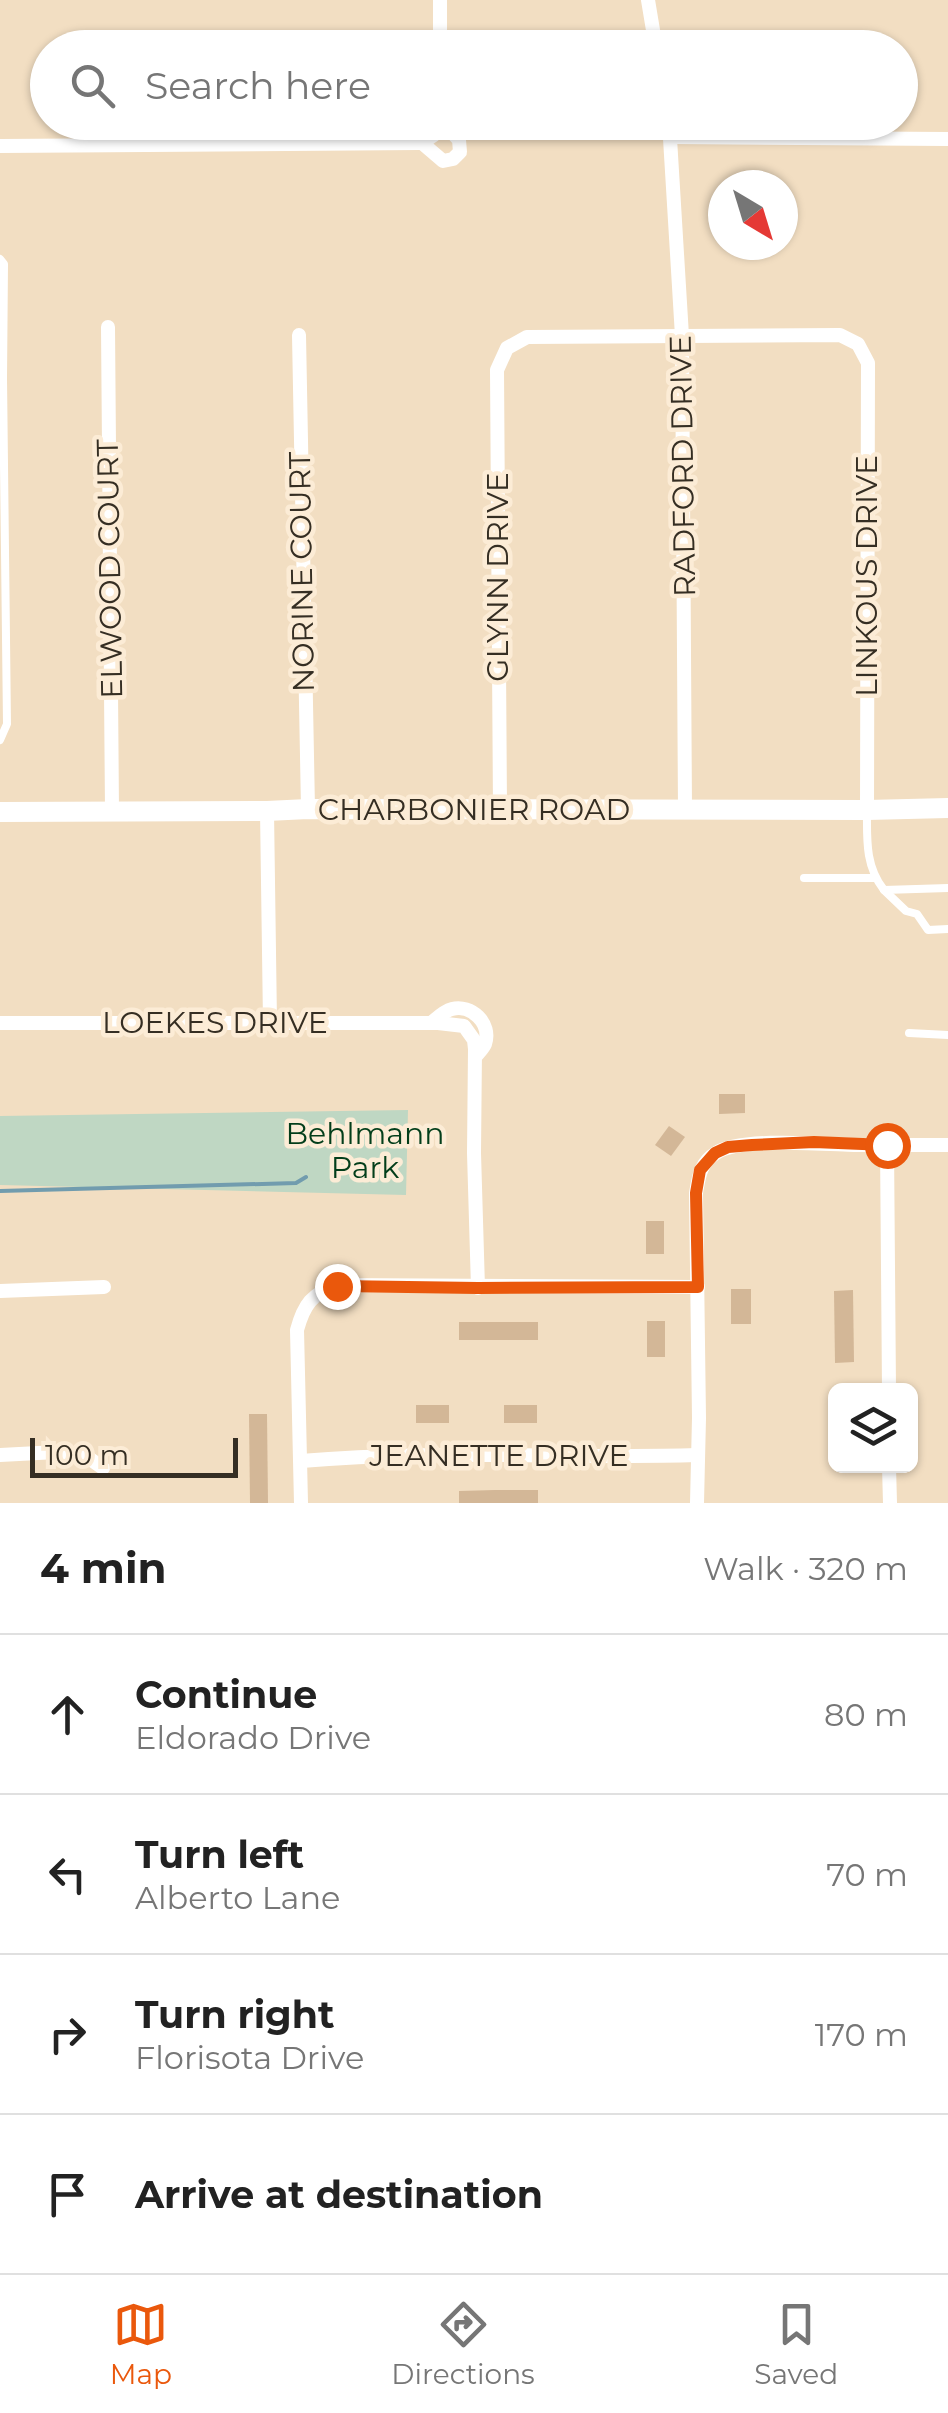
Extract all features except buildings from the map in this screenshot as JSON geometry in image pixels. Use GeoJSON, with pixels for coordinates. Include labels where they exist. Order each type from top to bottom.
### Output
{"type":"FeatureCollection","features":[{"type":"Feature","properties":{"kind":"main road","name":"CHARBONIER ROAD"},"geometry":{"type":"LineString","coordinates":[[0,812],[948,808]]}},
{"type":"Feature","properties":{"kind":"street"},"geometry":{"type":"LineString","coordinates":[[440,0],[440,30]]}},
{"type":"Feature","properties":{"kind":"street"},"geometry":{"type":"LineString","coordinates":[[648,0],[653,30]]}},
{"type":"Feature","properties":{"kind":"street"},"geometry":{"type":"LineString","coordinates":[[918,138],[948,139]]}},
{"type":"Feature","properties":{"kind":"street"},"geometry":{"type":"LineString","coordinates":[[0,146],[174,140]]}},
{"type":"Feature","properties":{"kind":"street","name":"RADFORD DRIVE"},"geometry":{"type":"LineString","coordinates":[[671,140],[682,336],[684,810]]}},
{"type":"Feature","properties":{"kind":"street","name":"ELWOOD COURT"},"geometry":{"type":"LineString","coordinates":[[108,328],[112,811]]}},
{"type":"Feature","properties":{"kind":"street","name":"NORINE COURT"},"geometry":{"type":"LineString","coordinates":[[299,335],[308,809]]}},
{"type":"Feature","properties":{"kind":"street","name":"LINKOUS DRIVE"},"geometry":{"type":"LineString","coordinates":[[682,336],[840,335],[858,344],[868,364],[868,810]]}},
{"type":"Feature","properties":{"kind":"street","name":"GLYNN DRIVE"},"geometry":{"type":"LineString","coordinates":[[500,809],[497,370],[507,348],[527,337],[682,336]]}},
{"type":"Feature","properties":{"kind":"street"},"geometry":{"type":"LineString","coordinates":[[266,811],[270,1022]]}},
{"type":"Feature","properties":{"kind":"street","name":"LOEKES DRIVE"},"geometry":{"type":"LineString","coordinates":[[0,1024],[270,1022],[464,1026],[474,1040],[478,1288]]}},
{"type":"Feature","properties":{"kind":"street"},"geometry":{"type":"LineString","coordinates":[[697,1503],[700,1418],[696,1193],[700,1170],[715,1153],[728,1147],[814,1142],[948,1145]]}},
{"type":"Feature","properties":{"kind":"street"},"geometry":{"type":"LineString","coordinates":[[887,1145],[889,1383]]}},
{"type":"Feature","properties":{"kind":"street"},"geometry":{"type":"LineString","coordinates":[[301,1503],[297,1330],[306,1304],[323,1290],[337,1286],[698,1287]]}},
{"type":"Feature","properties":{"kind":"street"},"geometry":{"type":"LineString","coordinates":[[0,1291],[104,1287]]}},
{"type":"Feature","properties":{"kind":"street"},"geometry":{"type":"LineString","coordinates":[[0,1455],[84,1454],[103,1468]]}},
{"type":"Feature","properties":{"kind":"street","name":"JEANETTE DRIVE"},"geometry":{"type":"LineString","coordinates":[[301,1462],[345,1457],[698,1454]]}},
{"type":"Feature","properties":{"kind":"street"},"geometry":{"type":"LineString","coordinates":[[889,1473],[890,1503]]}},
{"type":"Feature","properties":{"kind":"lane"},"geometry":{"type":"LineString","coordinates":[[0,260],[4,264],[7,724],[0,740]]}},
{"type":"Feature","properties":{"kind":"lane"},"geometry":{"type":"LineString","coordinates":[[868,810],[867,853],[874,878],[912,920]]}},
{"type":"Feature","properties":{"kind":"lane"},"geometry":{"type":"LineString","coordinates":[[804,878],[874,878]]}},
{"type":"Feature","properties":{"kind":"lane"},"geometry":{"type":"LineString","coordinates":[[884,890],[948,888]]}},
{"type":"Feature","properties":{"kind":"lane"},"geometry":{"type":"LineString","coordinates":[[906,911],[917,914],[924,929],[948,929]]}},
{"type":"Feature","properties":{"kind":"lane"},"geometry":{"type":"LineString","coordinates":[[908,1033],[948,1036]]}},
{"type":"Feature","properties":{"kind":"green space","name":"Behlmann Park"},"geometry":{"type":"Polygon","coordinates":[[[408,1110],[406,1195],[0,1185],[0,1116],[408,1110]]]}},
{"type":"Feature","properties":{"kind":"waterway"},"geometry":{"type":"LineString","coordinates":[[0,1191],[296,1183],[306,1177]]}},
{"type":"Feature","properties":{"kind":"route"},"geometry":{"type":"LineString","coordinates":[[337,1286],[698,1287],[696,1193],[700,1170],[715,1153],[728,1147],[814,1142],[887,1145]]}}]}
